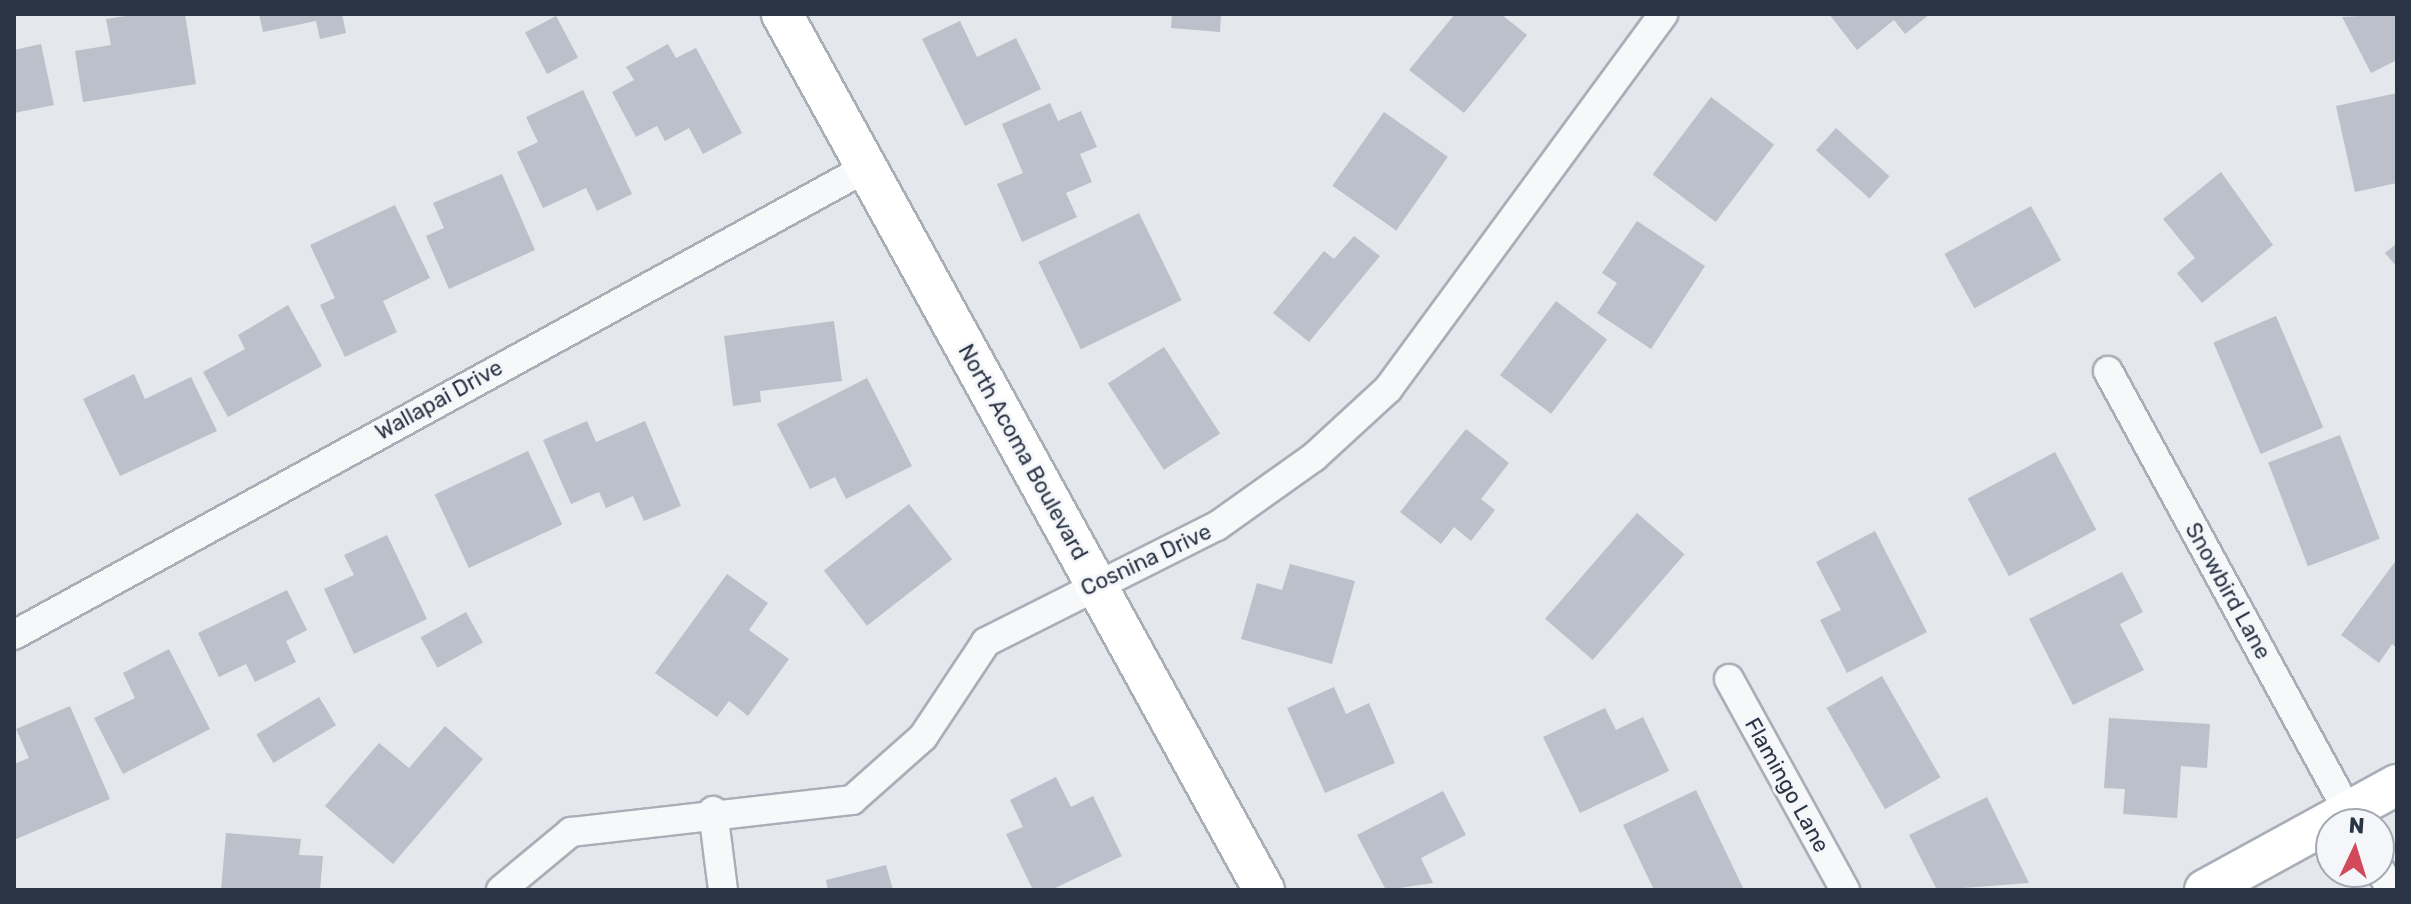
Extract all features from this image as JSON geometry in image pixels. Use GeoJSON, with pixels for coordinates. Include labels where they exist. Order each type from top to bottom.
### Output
{"type":"FeatureCollection","features":[{"type":"Feature","properties":{"kind":"main road","name":"North Acoma Boulevard"},"geometry":{"type":"LineString","coordinates":[[782,14],[1264,890]]}},
{"type":"Feature","properties":{"kind":"main road"},"geometry":{"type":"LineString","coordinates":[[2366,808],[2397,785]]}},
{"type":"Feature","properties":{"kind":"main road"},"geometry":{"type":"LineString","coordinates":[[2205,890],[2315,836]]}},
{"type":"Feature","properties":{"kind":"street","name":"Cosnina Drive"},"geometry":{"type":"LineString","coordinates":[[501,890],[571,832],[713,811],[852,800],[923,737],[986,642],[1095,582],[1217,526],[1314,457],[1388,389],[1663,14]]}},
{"type":"Feature","properties":{"kind":"street","name":"Wallapai Drive"},"geometry":{"type":"LineString","coordinates":[[14,635],[866,168]]}},
{"type":"Feature","properties":{"kind":"street","name":"Snowbird Lane"},"geometry":{"type":"LineString","coordinates":[[2108,371],[2347,808]]}},
{"type":"Feature","properties":{"kind":"street","name":"Flamingo Lane"},"geometry":{"type":"LineString","coordinates":[[1729,679],[1845,890]]}},
{"type":"Feature","properties":{"kind":"street"},"geometry":{"type":"LineString","coordinates":[[713,811],[723,890]]}},
{"type":"Feature","properties":{"kind":"building"},"geometry":{"type":"Polygon","coordinates":[[[139,14],[185,14],[196,84],[83,102],[75,51],[111,45],[106,19],[139,14]]]}},
{"type":"Feature","properties":{"kind":"building"},"geometry":{"type":"Polygon","coordinates":[[[259,14],[342,14],[346,33],[320,39],[316,21],[263,32],[259,14]]]}},
{"type":"Feature","properties":{"kind":"building"},"geometry":{"type":"Polygon","coordinates":[[[1172,14],[1221,14],[1220,32],[1171,28],[1172,14]]]}},
{"type":"Feature","properties":{"kind":"building"},"geometry":{"type":"Polygon","coordinates":[[[1455,14],[1501,14],[1527,35],[1464,113],[1409,70],[1455,14]]]}},
{"type":"Feature","properties":{"kind":"building"},"geometry":{"type":"Polygon","coordinates":[[[1829,14],[1930,14],[1905,34],[1894,20],[1857,50],[1829,14]]]}},
{"type":"Feature","properties":{"kind":"building"},"geometry":{"type":"Polygon","coordinates":[[[2397,14],[2397,60],[2371,73],[2342,17],[2397,14]]]}},
{"type":"Feature","properties":{"kind":"building"},"geometry":{"type":"Polygon","coordinates":[[[556,16],[578,57],[547,74],[525,32],[556,16]]]}},
{"type":"Feature","properties":{"kind":"building"},"geometry":{"type":"Polygon","coordinates":[[[960,21],[977,57],[1016,38],[1041,89],[965,126],[922,39],[960,21]]]}},
{"type":"Feature","properties":{"kind":"building"},"geometry":{"type":"Polygon","coordinates":[[[41,44],[54,105],[14,113],[14,50],[41,44]]]}},
{"type":"Feature","properties":{"kind":"building"},"geometry":{"type":"Polygon","coordinates":[[[668,44],[676,58],[696,48],[742,133],[703,154],[689,128],[665,141],[657,126],[636,137],[612,92],[634,80],[626,67],[668,44]]]}},
{"type":"Feature","properties":{"kind":"building"},"geometry":{"type":"Polygon","coordinates":[[[583,90],[632,194],[597,211],[586,188],[543,208],[517,152],[538,142],[526,117],[583,90]]]}},
{"type":"Feature","properties":{"kind":"building"},"geometry":{"type":"Polygon","coordinates":[[[2397,93],[2397,183],[2355,192],[2336,106],[2397,93]]]}},
{"type":"Feature","properties":{"kind":"building"},"geometry":{"type":"Polygon","coordinates":[[[1711,97],[1774,145],[1716,222],[1653,174],[1711,97]]]}},
{"type":"Feature","properties":{"kind":"building"},"geometry":{"type":"Polygon","coordinates":[[[1050,103],[1058,121],[1081,111],[1097,147],[1080,154],[1092,182],[1066,193],[1077,217],[1022,242],[997,184],[1023,173],[1002,124],[1050,103]]]}},
{"type":"Feature","properties":{"kind":"building"},"geometry":{"type":"Polygon","coordinates":[[[1384,112],[1448,157],[1396,230],[1332,186],[1384,112]]]}},
{"type":"Feature","properties":{"kind":"building"},"geometry":{"type":"Polygon","coordinates":[[[1836,128],[1890,176],[1869,198],[1816,150],[1836,128]]]}},
{"type":"Feature","properties":{"kind":"building"},"geometry":{"type":"Polygon","coordinates":[[[2221,172],[2273,245],[2202,303],[2177,273],[2195,258],[2163,219],[2221,172]]]}},
{"type":"Feature","properties":{"kind":"building"},"geometry":{"type":"Polygon","coordinates":[[[502,174],[535,250],[449,289],[426,236],[444,228],[433,203],[502,174]]]}},
{"type":"Feature","properties":{"kind":"building"},"geometry":{"type":"Polygon","coordinates":[[[395,205],[430,278],[383,301],[397,332],[345,357],[320,305],[335,298],[310,245],[395,205]]]}},
{"type":"Feature","properties":{"kind":"building"},"geometry":{"type":"Polygon","coordinates":[[[2031,206],[2061,260],[1974,308],[1944,254],[2031,206]]]}},
{"type":"Feature","properties":{"kind":"building"},"geometry":{"type":"Polygon","coordinates":[[[1139,213],[1182,300],[1081,349],[1038,262],[1139,213]]]}},
{"type":"Feature","properties":{"kind":"building"},"geometry":{"type":"Polygon","coordinates":[[[1637,221],[1705,266],[1651,349],[1597,313],[1617,283],[1602,273],[1637,221]]]}},
{"type":"Feature","properties":{"kind":"building"},"geometry":{"type":"Polygon","coordinates":[[[1354,236],[1380,256],[1309,342],[1273,313],[1324,251],[1334,259],[1354,236]]]}},
{"type":"Feature","properties":{"kind":"building"},"geometry":{"type":"Polygon","coordinates":[[[2397,243],[2397,267],[2385,253],[2397,243]]]}},
{"type":"Feature","properties":{"kind":"building"},"geometry":{"type":"Polygon","coordinates":[[[1556,301],[1607,340],[1551,414],[1500,375],[1556,301]]]}},
{"type":"Feature","properties":{"kind":"building"},"geometry":{"type":"Polygon","coordinates":[[[288,305],[322,366],[228,417],[203,372],[245,349],[238,335],[288,305]]]}},
{"type":"Feature","properties":{"kind":"building"},"geometry":{"type":"Polygon","coordinates":[[[2276,316],[2323,427],[2261,454],[2213,343],[2276,316]]]}},
{"type":"Feature","properties":{"kind":"building"},"geometry":{"type":"Polygon","coordinates":[[[834,321],[842,381],[760,391],[761,402],[733,406],[724,336],[834,321]]]}},
{"type":"Feature","properties":{"kind":"building"},"geometry":{"type":"Polygon","coordinates":[[[1164,347],[1220,433],[1164,470],[1108,383],[1164,347]]]}},
{"type":"Feature","properties":{"kind":"building"},"geometry":{"type":"Polygon","coordinates":[[[134,374],[145,399],[191,377],[217,431],[120,476],[83,399],[134,374]]]}},
{"type":"Feature","properties":{"kind":"building"},"geometry":{"type":"Polygon","coordinates":[[[867,378],[912,466],[846,499],[835,477],[810,489],[777,424],[867,378]]]}},
{"type":"Feature","properties":{"kind":"building"},"geometry":{"type":"Polygon","coordinates":[[[587,421],[596,442],[645,421],[681,506],[644,521],[633,496],[606,508],[599,492],[571,504],[543,440],[587,421]]]}},
{"type":"Feature","properties":{"kind":"building"},"geometry":{"type":"Polygon","coordinates":[[[1466,429],[1509,463],[1481,499],[1495,510],[1471,541],[1454,527],[1441,544],[1400,512],[1466,429]]]}},
{"type":"Feature","properties":{"kind":"building"},"geometry":{"type":"Polygon","coordinates":[[[2340,435],[2380,539],[2308,566],[2268,463],[2340,435]]]}},
{"type":"Feature","properties":{"kind":"building"},"geometry":{"type":"Polygon","coordinates":[[[528,451],[562,524],[469,568],[435,495],[528,451]]]}},
{"type":"Feature","properties":{"kind":"building"},"geometry":{"type":"Polygon","coordinates":[[[2055,452],[2096,530],[2009,576],[1968,498],[2055,452]]]}},
{"type":"Feature","properties":{"kind":"building"},"geometry":{"type":"Polygon","coordinates":[[[909,504],[952,559],[867,626],[824,570],[909,504]]]}},
{"type":"Feature","properties":{"kind":"building"},"geometry":{"type":"Polygon","coordinates":[[[1637,513],[1685,554],[1593,660],[1545,619],[1637,513]]]}},
{"type":"Feature","properties":{"kind":"building"},"geometry":{"type":"Polygon","coordinates":[[[1875,531],[1927,632],[1847,673],[1820,620],[1841,610],[1816,562],[1875,531]]]}},
{"type":"Feature","properties":{"kind":"building"},"geometry":{"type":"Polygon","coordinates":[[[387,535],[427,619],[354,654],[324,589],[354,575],[344,555],[387,535]]]}},
{"type":"Feature","properties":{"kind":"building"},"geometry":{"type":"Polygon","coordinates":[[[2397,559],[2397,648],[2392,644],[2379,663],[2341,635],[2397,559]]]}},
{"type":"Feature","properties":{"kind":"building"},"geometry":{"type":"Polygon","coordinates":[[[1290,564],[1355,581],[1332,664],[1241,639],[1257,583],[1282,590],[1290,564]]]}},
{"type":"Feature","properties":{"kind":"building"},"geometry":{"type":"Polygon","coordinates":[[[2122,572],[2143,612],[2120,624],[2144,670],[2073,705],[2029,619],[2122,572]]]}},
{"type":"Feature","properties":{"kind":"building"},"geometry":{"type":"Polygon","coordinates":[[[727,574],[768,603],[749,630],[789,659],[748,716],[729,701],[717,717],[655,673],[727,574]]]}},
{"type":"Feature","properties":{"kind":"building"},"geometry":{"type":"Polygon","coordinates":[[[287,590],[307,630],[286,641],[296,662],[255,682],[246,664],[219,677],[198,633],[287,590]]]}},
{"type":"Feature","properties":{"kind":"building"},"geometry":{"type":"Polygon","coordinates":[[[466,612],[483,643],[437,668],[421,637],[466,612]]]}},
{"type":"Feature","properties":{"kind":"building"},"geometry":{"type":"Polygon","coordinates":[[[169,649],[210,729],[123,774],[94,718],[135,698],[123,673],[169,649]]]}},
{"type":"Feature","properties":{"kind":"building"},"geometry":{"type":"Polygon","coordinates":[[[1882,676],[1940,777],[1885,809],[1827,708],[1882,676]]]}},
{"type":"Feature","properties":{"kind":"building"},"geometry":{"type":"Polygon","coordinates":[[[1334,687],[1346,714],[1369,703],[1395,763],[1325,793],[1287,708],[1334,687]]]}},
{"type":"Feature","properties":{"kind":"building"},"geometry":{"type":"Polygon","coordinates":[[[319,697],[336,725],[273,763],[256,735],[319,697]]]}},
{"type":"Feature","properties":{"kind":"building"},"geometry":{"type":"Polygon","coordinates":[[[70,706],[110,799],[14,840],[14,764],[29,758],[16,729],[70,706]]]}},
{"type":"Feature","properties":{"kind":"building"},"geometry":{"type":"Polygon","coordinates":[[[1605,708],[1616,730],[1643,717],[1669,771],[1580,813],[1543,737],[1605,708]]]}},
{"type":"Feature","properties":{"kind":"building"},"geometry":{"type":"Polygon","coordinates":[[[2109,718],[2210,724],[2207,768],[2181,766],[2177,818],[2123,814],[2125,789],[2104,788],[2109,718]]]}},
{"type":"Feature","properties":{"kind":"building"},"geometry":{"type":"Polygon","coordinates":[[[445,726],[483,759],[393,864],[325,806],[379,743],[409,768],[445,726]]]}},
{"type":"Feature","properties":{"kind":"building"},"geometry":{"type":"Polygon","coordinates":[[[1056,777],[1071,807],[1093,796],[1122,856],[1051,890],[1033,890],[1006,834],[1023,827],[1010,800],[1056,777]]]}},
{"type":"Feature","properties":{"kind":"building"},"geometry":{"type":"Polygon","coordinates":[[[1696,790],[1744,890],[1654,890],[1623,825],[1696,790]]]}},
{"type":"Feature","properties":{"kind":"building"},"geometry":{"type":"Polygon","coordinates":[[[1443,791],[1466,835],[1421,858],[1433,883],[1386,890],[1357,835],[1443,791]]]}},
{"type":"Feature","properties":{"kind":"building"},"geometry":{"type":"Polygon","coordinates":[[[1987,797],[2029,883],[1937,890],[1909,835],[1987,797]]]}},
{"type":"Feature","properties":{"kind":"building"},"geometry":{"type":"Polygon","coordinates":[[[226,833],[301,839],[299,855],[323,856],[320,890],[221,890],[226,833]]]}},
{"type":"Feature","properties":{"kind":"building"},"geometry":{"type":"Polygon","coordinates":[[[886,865],[893,890],[828,890],[826,880],[886,865]]]}}]}
